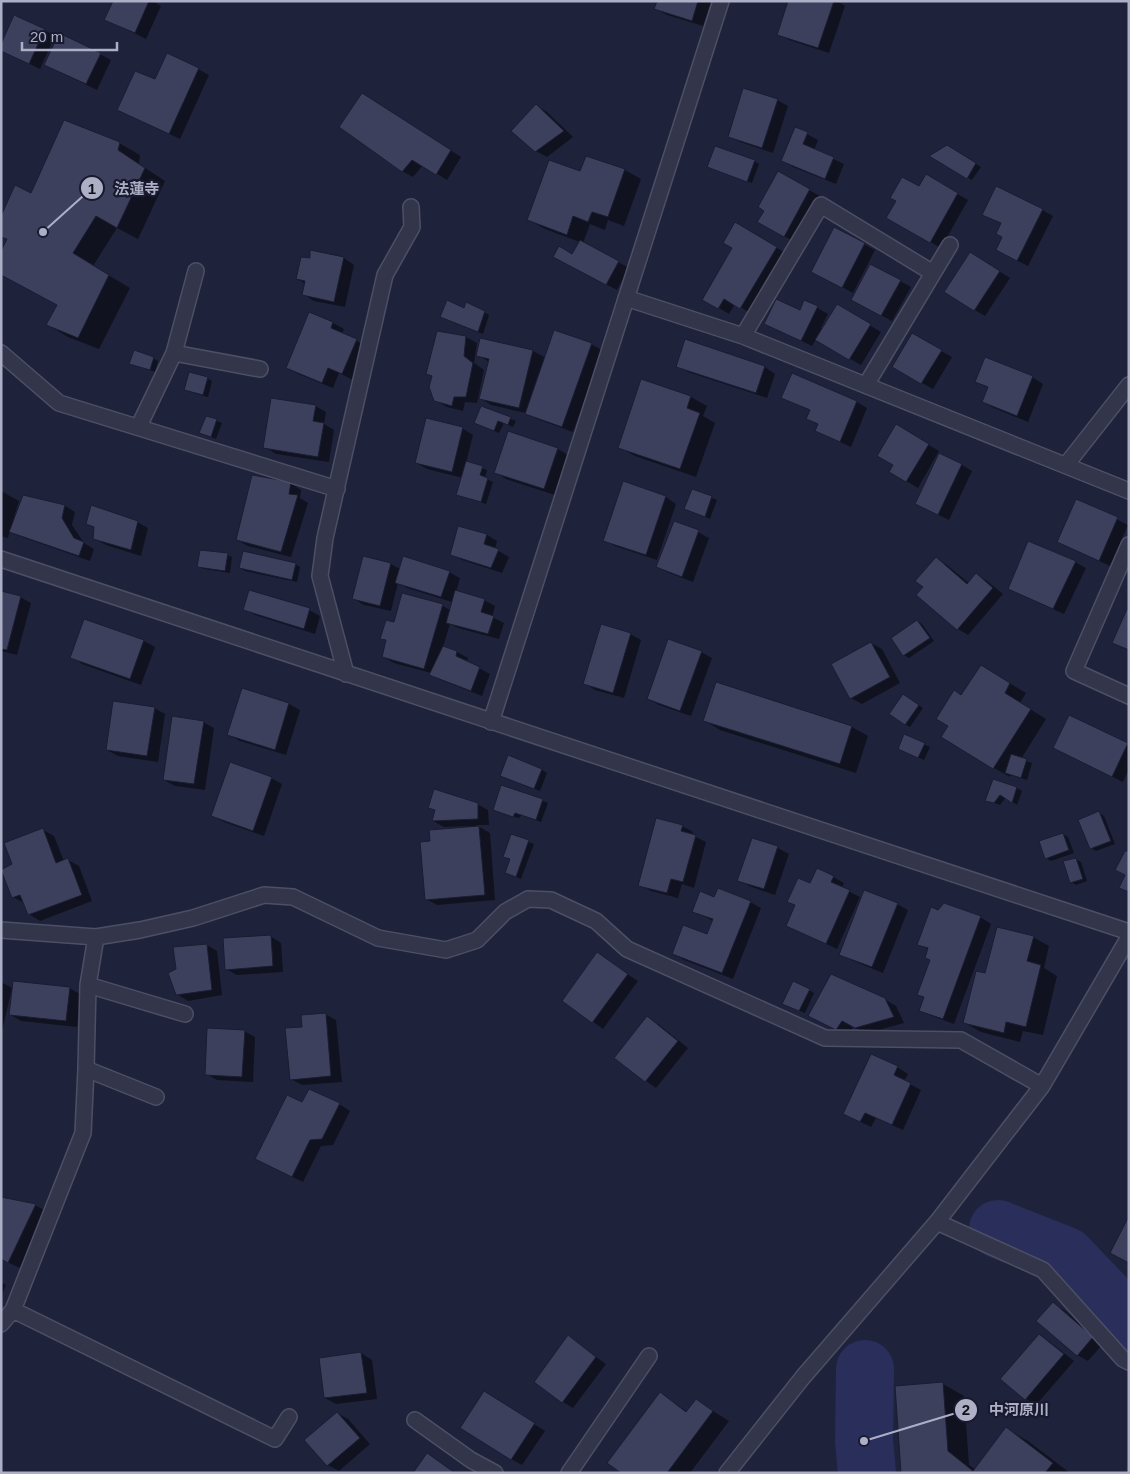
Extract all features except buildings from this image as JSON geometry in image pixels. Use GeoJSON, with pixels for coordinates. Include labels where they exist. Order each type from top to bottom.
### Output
{"type":"FeatureCollection","features":[{"type":"Feature","properties":{"kind":"street"},"geometry":{"type":"LineString","coordinates":[[491,722],[722,1]]}},
{"type":"Feature","properties":{"kind":"street"},"geometry":{"type":"LineString","coordinates":[[743,336],[822,204],[933,273]]}},
{"type":"Feature","properties":{"kind":"street"},"geometry":{"type":"LineString","coordinates":[[346,674],[320,576],[325,538],[385,275],[412,227],[411,207]]}},
{"type":"Feature","properties":{"kind":"street"},"geometry":{"type":"LineString","coordinates":[[866,385],[950,245]]}},
{"type":"Feature","properties":{"kind":"street"},"geometry":{"type":"LineString","coordinates":[[139,426],[174,353],[196,271]]}},
{"type":"Feature","properties":{"kind":"street"},"geometry":{"type":"LineString","coordinates":[[626,298],[743,336],[1129,491]]}},
{"type":"Feature","properties":{"kind":"street"},"geometry":{"type":"LineString","coordinates":[[1,353],[59,403],[139,426],[337,489]]}},
{"type":"Feature","properties":{"kind":"street"},"geometry":{"type":"LineString","coordinates":[[174,353],[260,369]]}},
{"type":"Feature","properties":{"kind":"street"},"geometry":{"type":"LineString","coordinates":[[1066,465],[1129,385]]}},
{"type":"Feature","properties":{"kind":"street"},"geometry":{"type":"LineString","coordinates":[[1129,545],[1074,671],[1129,696]]}},
{"type":"Feature","properties":{"kind":"street"},"geometry":{"type":"LineString","coordinates":[[1,559],[1129,932]]}},
{"type":"Feature","properties":{"kind":"street"},"geometry":{"type":"LineString","coordinates":[[1,930],[96,937],[140,930],[193,918],[264,895],[293,897],[378,938],[446,950],[477,940],[505,912],[528,899],[551,900],[596,921],[627,949],[825,1038],[961,1040],[1042,1086]]}},
{"type":"Feature","properties":{"kind":"street"},"geometry":{"type":"LineString","coordinates":[[1,1324],[12,1310],[83,1133],[88,985],[96,937]]}},
{"type":"Feature","properties":{"kind":"street"},"geometry":{"type":"LineString","coordinates":[[727,1473],[803,1377],[937,1222],[1042,1086],[1129,937]]}},
{"type":"Feature","properties":{"kind":"street"},"geometry":{"type":"LineString","coordinates":[[88,985],[185,1014]]}},
{"type":"Feature","properties":{"kind":"street"},"geometry":{"type":"LineString","coordinates":[[86,1069],[156,1097]]}},
{"type":"Feature","properties":{"kind":"street"},"geometry":{"type":"LineString","coordinates":[[937,1222],[1043,1270],[1123,1359],[1129,1362]]}},
{"type":"Feature","properties":{"kind":"street"},"geometry":{"type":"LineString","coordinates":[[12,1310],[275,1439],[289,1417]]}},
{"type":"Feature","properties":{"kind":"street"},"geometry":{"type":"LineString","coordinates":[[569,1473],[649,1356]]}},
{"type":"Feature","properties":{"kind":"street"},"geometry":{"type":"LineString","coordinates":[[415,1420],[471,1460],[495,1473]]}},
{"type":"Feature","properties":{"kind":"waterway"},"geometry":{"type":"LineString","coordinates":[[998,1229],[1066,1256],[1129,1322]]}},
{"type":"Feature","properties":{"kind":"waterway"},"geometry":{"type":"LineString","coordinates":[[865,1369],[864,1441],[867,1473]]}},
{"type":"Feature","properties":{"kind":"place","name":"法蓮寺"},"geometry":{"type":"Point","coordinates":[43,232]}},
{"type":"Feature","properties":{"kind":"place","name":"中河原川"},"geometry":{"type":"Point","coordinates":[864,1441]}}]}
